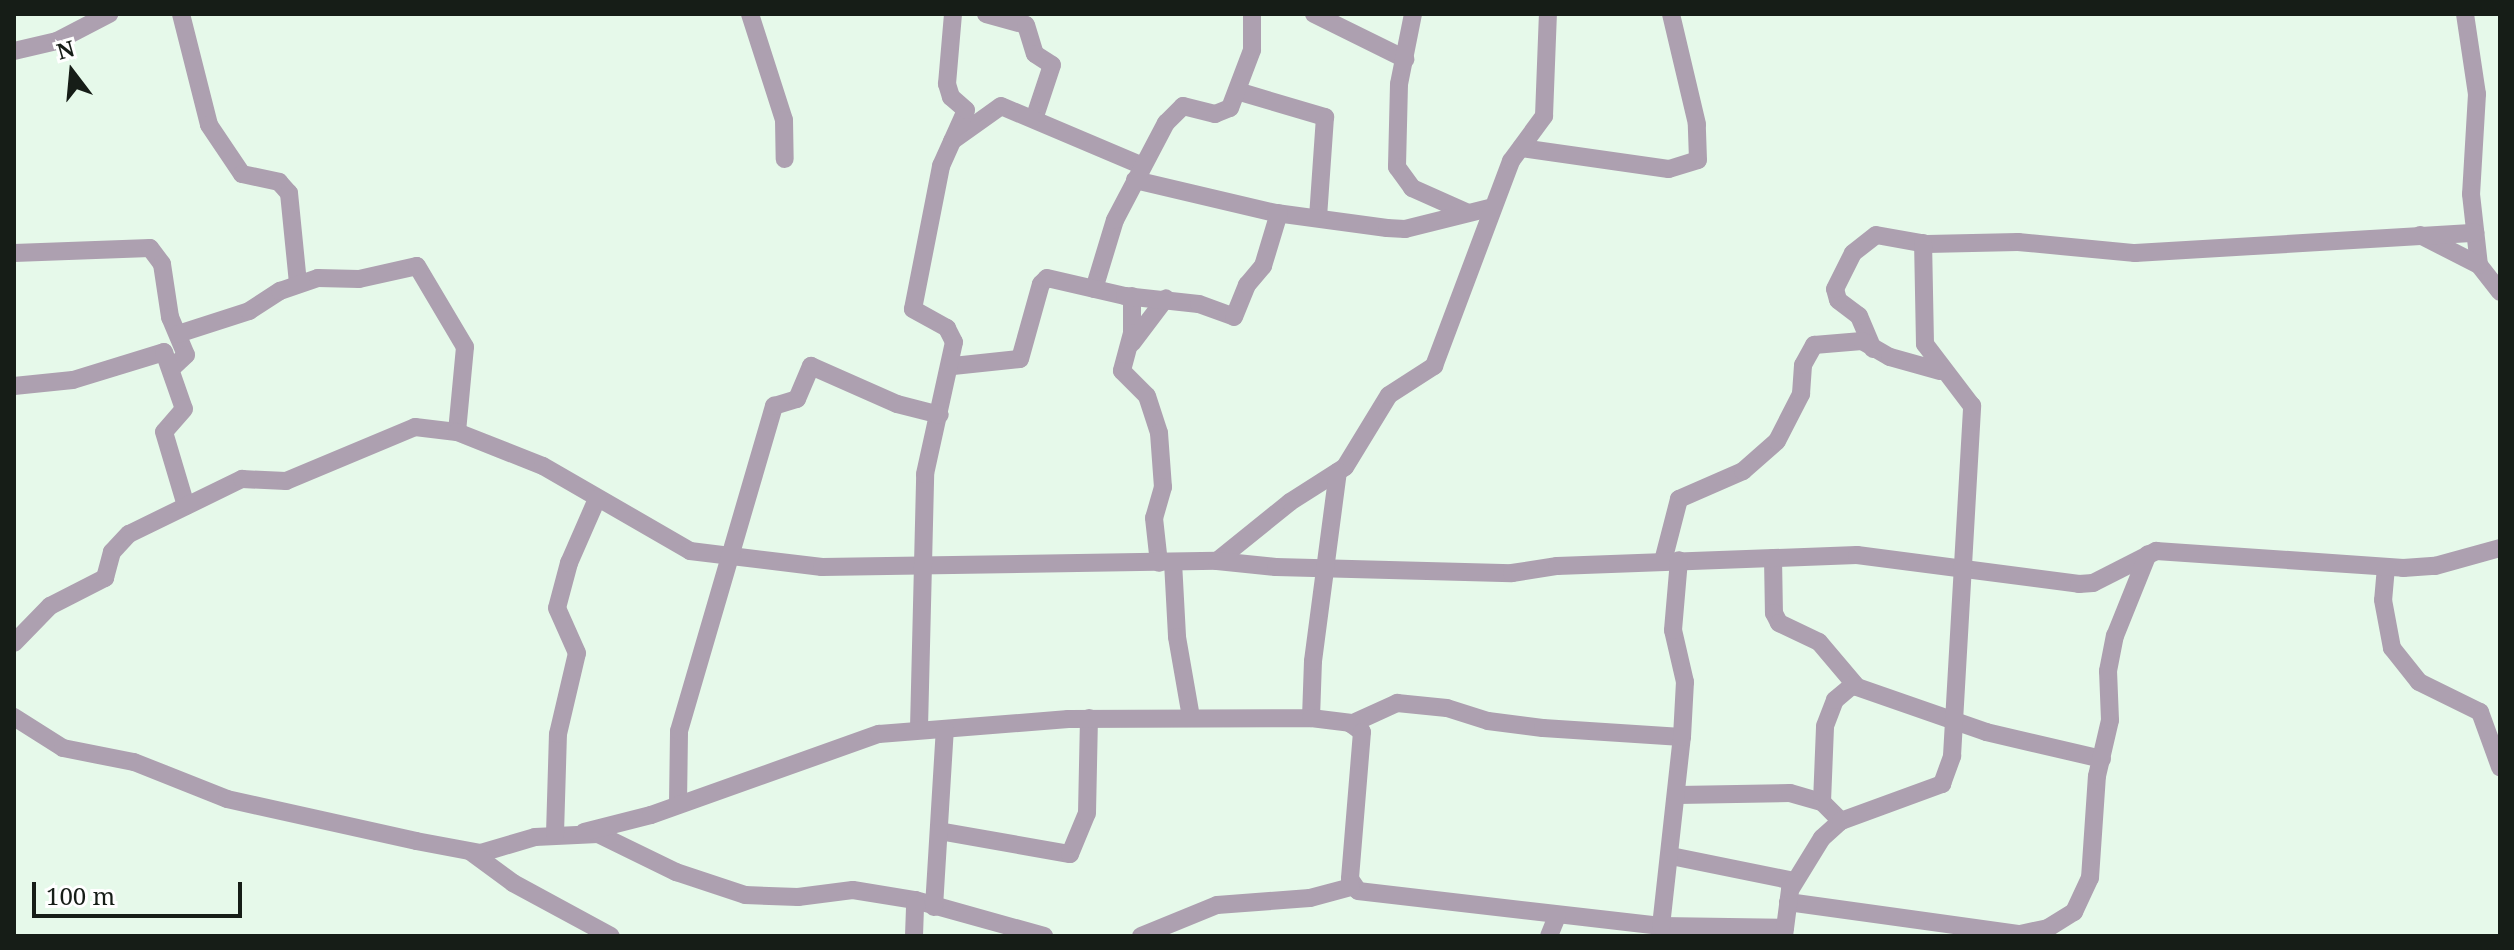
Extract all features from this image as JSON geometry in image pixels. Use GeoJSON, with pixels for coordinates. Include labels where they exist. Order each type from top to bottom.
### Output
{"type":"FeatureCollection","features":[{"type":"Feature","properties":{"kind":"street"},"geometry":{"type":"LineString","coordinates":[[14,51],[57,41],[109,14]]}},
{"type":"Feature","properties":{"kind":"street"},"geometry":{"type":"LineString","coordinates":[[181,14],[209,125],[242,174],[279,182],[289,193],[298,283]]}},
{"type":"Feature","properties":{"kind":"street"},"geometry":{"type":"LineString","coordinates":[[750,14],[784,120],[785,159]]}},
{"type":"Feature","properties":{"kind":"street"},"geometry":{"type":"LineString","coordinates":[[919,728],[919,566],[925,474],[953,366],[951,332],[913,309],[929,209],[966,110],[951,97],[947,84],[953,14]]}},
{"type":"Feature","properties":{"kind":"street"},"geometry":{"type":"LineString","coordinates":[[986,14],[1011,17],[1031,29],[1035,54],[1052,65],[1034,119]]}},
{"type":"Feature","properties":{"kind":"street"},"geometry":{"type":"LineString","coordinates":[[1094,289],[1115,220],[1139,173],[1180,108],[1221,114],[1237,91],[1252,50],[1252,14]]}},
{"type":"Feature","properties":{"kind":"street"},"geometry":{"type":"LineString","coordinates":[[1314,14],[1405,59]]}},
{"type":"Feature","properties":{"kind":"street"},"geometry":{"type":"LineString","coordinates":[[1413,14],[1398,99],[1397,167],[1412,188],[1466,212]]}},
{"type":"Feature","properties":{"kind":"street"},"geometry":{"type":"LineString","coordinates":[[1217,561],[1290,502],[1338,472],[1389,395],[1434,366],[1493,207],[1521,148],[1544,116],[1548,14]]}},
{"type":"Feature","properties":{"kind":"street"},"geometry":{"type":"LineString","coordinates":[[1521,148],[1669,169],[1698,160],[1697,124],[1671,14]]}},
{"type":"Feature","properties":{"kind":"street"},"geometry":{"type":"LineString","coordinates":[[2465,14],[2477,94],[2471,194],[2479,265]]}},
{"type":"Feature","properties":{"kind":"street"},"geometry":{"type":"LineString","coordinates":[[1237,91],[1325,117],[1318,216]]}},
{"type":"Feature","properties":{"kind":"street"},"geometry":{"type":"LineString","coordinates":[[952,141],[998,107],[1034,119],[1139,173],[1279,213],[1405,229],[1493,207]]}},
{"type":"Feature","properties":{"kind":"street"},"geometry":{"type":"LineString","coordinates":[[953,366],[1020,359],[1045,279],[1132,296],[1166,298],[1235,316],[1247,285],[1263,266],[1279,213]]}},
{"type":"Feature","properties":{"kind":"street"},"geometry":{"type":"LineString","coordinates":[[1873,349],[1859,316],[1836,295],[1840,272],[1863,241],[1876,235],[1923,243],[2018,242],[2135,253],[2475,233]]}},
{"type":"Feature","properties":{"kind":"street"},"geometry":{"type":"LineString","coordinates":[[2420,235],[2479,265],[2500,292]]}},
{"type":"Feature","properties":{"kind":"street"},"geometry":{"type":"LineString","coordinates":[[1141,936],[1217,905],[1310,898],[1351,887],[1664,929],[1784,932],[1794,881],[1822,838],[1841,821],[1942,784],[1957,722],[1959,565],[1972,406],[1942,371],[1925,344],[1923,243]]}},
{"type":"Feature","properties":{"kind":"street"},"geometry":{"type":"LineString","coordinates":[[14,253],[150,248],[162,264],[170,317],[186,359],[172,368]]}},
{"type":"Feature","properties":{"kind":"street"},"geometry":{"type":"LineString","coordinates":[[178,334],[249,311],[298,283],[327,277],[359,279],[406,265],[420,269],[465,347],[457,432]]}},
{"type":"Feature","properties":{"kind":"street"},"geometry":{"type":"LineString","coordinates":[[1132,296],[1123,376],[1147,396],[1159,433],[1163,487],[1154,518],[1166,563],[1191,717]]}},
{"type":"Feature","properties":{"kind":"street"},"geometry":{"type":"LineString","coordinates":[[1128,349],[1166,298]]}},
{"type":"Feature","properties":{"kind":"street"},"geometry":{"type":"LineString","coordinates":[[1664,929],[1678,795],[1685,682],[1673,630],[1671,560],[1681,497],[1743,471],[1777,441],[1801,394],[1803,365],[1811,348],[1858,341],[1873,349],[1942,371]]}},
{"type":"Feature","properties":{"kind":"street"},"geometry":{"type":"LineString","coordinates":[[14,386],[73,380],[160,351],[172,368],[184,409],[164,432],[186,506]]}},
{"type":"Feature","properties":{"kind":"street"},"geometry":{"type":"LineString","coordinates":[[678,804],[679,731],[774,406],[797,399],[811,366],[897,404],[940,415]]}},
{"type":"Feature","properties":{"kind":"street"},"geometry":{"type":"LineString","coordinates":[[14,643],[50,606],[105,578],[112,552],[129,534],[242,479],[286,481],[375,447],[404,430],[457,432],[543,466],[690,551],[822,567],[1217,561],[1327,569],[1512,573],[1671,560],[1857,555],[1883,562],[1959,565],[2011,578],[2093,583],[2148,554],[2259,556],[2386,567],[2435,566],[2500,548]]}},
{"type":"Feature","properties":{"kind":"street"},"geometry":{"type":"LineString","coordinates":[[1311,718],[1313,661],[1338,472]]}},
{"type":"Feature","properties":{"kind":"street"},"geometry":{"type":"LineString","coordinates":[[555,834],[558,734],[577,653],[557,608],[569,563],[597,499]]}},
{"type":"Feature","properties":{"kind":"street"},"geometry":{"type":"LineString","coordinates":[[1788,902],[1954,929],[2026,934],[2048,928],[2080,907],[2090,878],[2102,759],[2110,720],[2108,671],[2115,636],[2148,554]]}},
{"type":"Feature","properties":{"kind":"street"},"geometry":{"type":"LineString","coordinates":[[1773,558],[1774,613],[1779,623],[1819,642],[1854,684],[1957,722],[2102,759]]}},
{"type":"Feature","properties":{"kind":"street"},"geometry":{"type":"LineString","coordinates":[[2386,567],[2383,600],[2392,648],[2419,682],[2480,712],[2500,767]]}},
{"type":"Feature","properties":{"kind":"street"},"geometry":{"type":"LineString","coordinates":[[1822,802],[1825,726],[1835,700],[1854,684]]}},
{"type":"Feature","properties":{"kind":"street"},"geometry":{"type":"LineString","coordinates":[[471,852],[555,834],[584,832],[678,804],[863,738],[919,728],[945,729],[1089,718],[1191,717],[1311,718],[1351,724],[1397,703],[1447,708],[1488,721],[1543,728],[1682,737]]}},
{"type":"Feature","properties":{"kind":"street"},"geometry":{"type":"LineString","coordinates":[[14,717],[63,748],[134,762],[227,799],[471,852],[513,883],[611,936]]}},
{"type":"Feature","properties":{"kind":"street"},"geometry":{"type":"LineString","coordinates":[[939,831],[1070,854],[1087,813],[1089,718]]}},
{"type":"Feature","properties":{"kind":"street"},"geometry":{"type":"LineString","coordinates":[[1351,724],[1364,739],[1351,887]]}},
{"type":"Feature","properties":{"kind":"street"},"geometry":{"type":"LineString","coordinates":[[934,907],[945,729]]}},
{"type":"Feature","properties":{"kind":"street"},"geometry":{"type":"LineString","coordinates":[[1678,795],[1771,790],[1822,802],[1841,821]]}},
{"type":"Feature","properties":{"kind":"street"},"geometry":{"type":"LineString","coordinates":[[584,832],[676,872],[745,895],[798,897],[853,890],[915,900],[1044,936]]}},
{"type":"Feature","properties":{"kind":"street"},"geometry":{"type":"LineString","coordinates":[[1671,856],[1794,881]]}},
{"type":"Feature","properties":{"kind":"street"},"geometry":{"type":"LineString","coordinates":[[914,936],[915,900]]}},
{"type":"Feature","properties":{"kind":"street"},"geometry":{"type":"LineString","coordinates":[[1549,936],[1557,916]]}}]}
